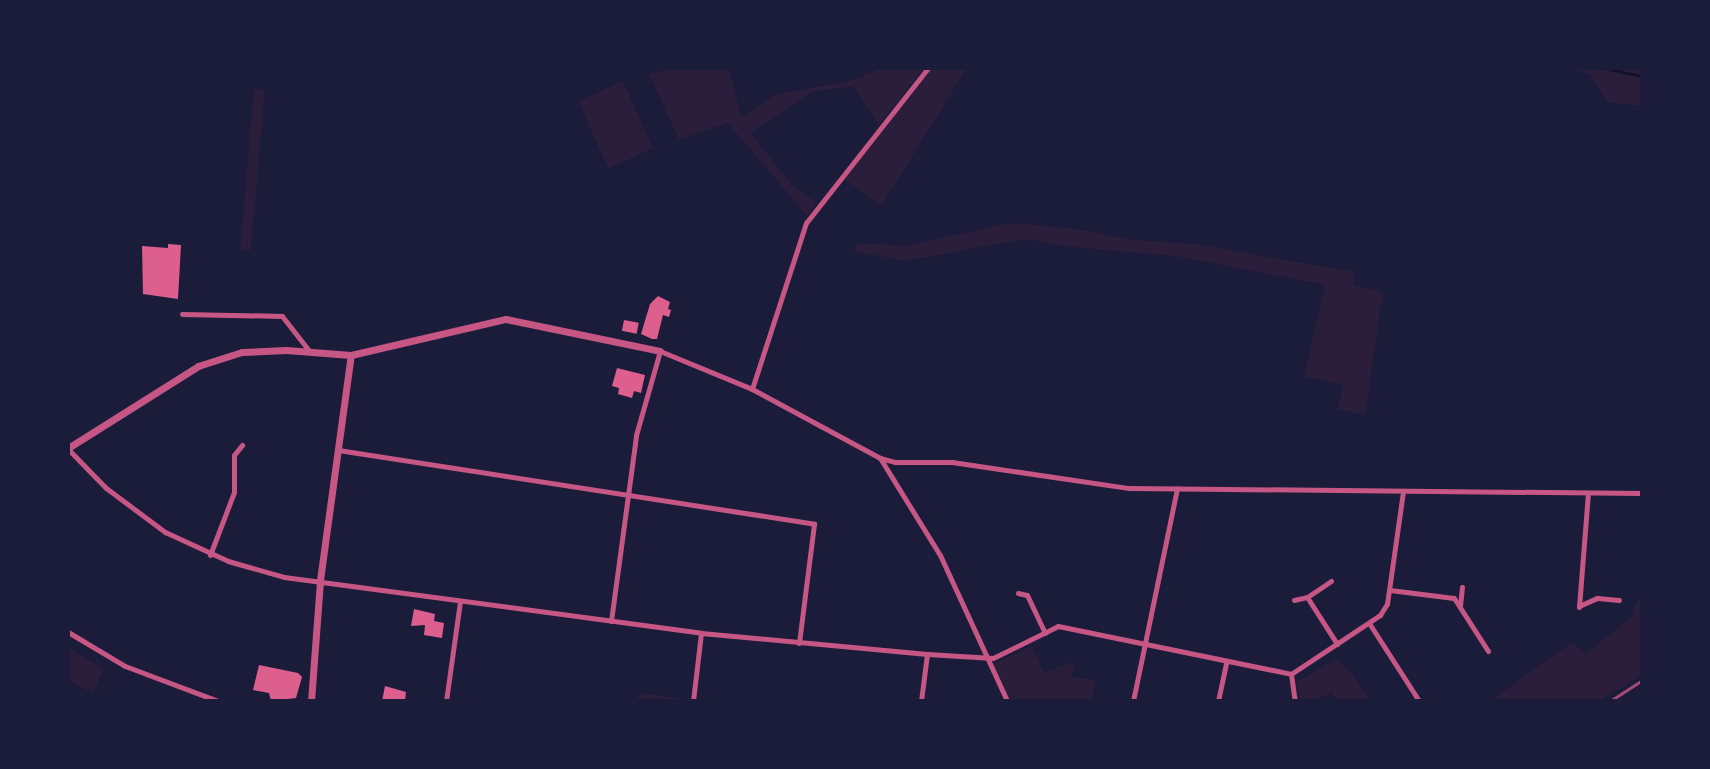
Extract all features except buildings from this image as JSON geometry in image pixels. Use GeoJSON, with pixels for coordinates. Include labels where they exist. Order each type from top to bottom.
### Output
{"type":"FeatureCollection","features":[{"type":"Feature","properties":{"kind":"street"},"geometry":{"type":"LineString","coordinates":[[752,389],[806,223],[928,68]]}},
{"type":"Feature","properties":{"kind":"street"},"geometry":{"type":"LineString","coordinates":[[182,314],[282,316],[310,352]]}},
{"type":"Feature","properties":{"kind":"street"},"geometry":{"type":"LineString","coordinates":[[1403,491],[1390,590],[1380,615],[1291,674],[1058,626],[988,658],[701,633],[284,577],[210,555],[140,515],[99,482],[68,449],[198,366],[220,357],[264,350],[351,355],[506,319],[660,351],[752,389],[880,458],[895,462],[952,462],[1090,485],[1177,489],[1642,493]]}},
{"type":"Feature","properties":{"kind":"street"},"geometry":{"type":"LineString","coordinates":[[611,621],[636,435],[660,351]]}},
{"type":"Feature","properties":{"kind":"street"},"geometry":{"type":"LineString","coordinates":[[311,701],[320,580],[351,355]]}},
{"type":"Feature","properties":{"kind":"street"},"geometry":{"type":"LineString","coordinates":[[210,555],[234,492],[234,455],[242,445]]}},
{"type":"Feature","properties":{"kind":"street"},"geometry":{"type":"LineString","coordinates":[[338,450],[814,524],[799,643]]}},
{"type":"Feature","properties":{"kind":"street"},"geometry":{"type":"LineString","coordinates":[[880,458],[940,555],[1007,701]]}},
{"type":"Feature","properties":{"kind":"street"},"geometry":{"type":"LineString","coordinates":[[1133,701],[1177,489]]}},
{"type":"Feature","properties":{"kind":"street"},"geometry":{"type":"LineString","coordinates":[[1588,493],[1579,607],[1597,598],[1619,600]]}},
{"type":"Feature","properties":{"kind":"street"},"geometry":{"type":"LineString","coordinates":[[1294,600],[1307,597],[1331,581]]}},
{"type":"Feature","properties":{"kind":"street"},"geometry":{"type":"LineString","coordinates":[[1460,607],[1462,587]]}},
{"type":"Feature","properties":{"kind":"street"},"geometry":{"type":"LineString","coordinates":[[1390,590],[1454,598],[1488,651]]}},
{"type":"Feature","properties":{"kind":"street"},"geometry":{"type":"LineString","coordinates":[[1018,593],[1027,595],[1045,633]]}},
{"type":"Feature","properties":{"kind":"street"},"geometry":{"type":"LineString","coordinates":[[1307,597],[1337,644]]}},
{"type":"Feature","properties":{"kind":"street"},"geometry":{"type":"LineString","coordinates":[[446,701],[460,601]]}},
{"type":"Feature","properties":{"kind":"street"},"geometry":{"type":"LineString","coordinates":[[1369,623],[1419,701]]}},
{"type":"Feature","properties":{"kind":"street"},"geometry":{"type":"LineString","coordinates":[[68,632],[125,666],[218,701]]}},
{"type":"Feature","properties":{"kind":"street"},"geometry":{"type":"LineString","coordinates":[[693,701],[701,633]]}},
{"type":"Feature","properties":{"kind":"street"},"geometry":{"type":"LineString","coordinates":[[921,701],[927,654]]}},
{"type":"Feature","properties":{"kind":"street"},"geometry":{"type":"LineString","coordinates":[[1218,701],[1226,662]]}},
{"type":"Feature","properties":{"kind":"street"},"geometry":{"type":"LineString","coordinates":[[1291,674],[1295,701]]}},
{"type":"Feature","properties":{"kind":"shaded area"},"geometry":{"type":"Polygon","coordinates":[[[672,68],[729,68],[741,117],[777,94],[854,80],[882,68],[924,68],[879,125],[853,86],[813,92],[750,133],[792,185],[817,203],[807,216],[728,123],[679,140],[649,74],[672,68]]]}},
{"type":"Feature","properties":{"kind":"shaded area"},"geometry":{"type":"Polygon","coordinates":[[[932,68],[967,68],[881,207],[845,179],[932,68]]]}},
{"type":"Feature","properties":{"kind":"shaded area"},"geometry":{"type":"Polygon","coordinates":[[[1567,68],[1642,68],[1642,106],[1607,102],[1590,74],[1567,68]]]}},
{"type":"Feature","properties":{"kind":"shaded area"},"geometry":{"type":"Polygon","coordinates":[[[623,81],[653,149],[608,169],[578,101],[623,81]]]}},
{"type":"Feature","properties":{"kind":"shaded area"},"geometry":{"type":"Polygon","coordinates":[[[254,89],[265,90],[251,250],[240,249],[254,89]]]}},
{"type":"Feature","properties":{"kind":"shaded area"},"geometry":{"type":"Polygon","coordinates":[[[1010,223],[1070,228],[1134,240],[1195,244],[1355,272],[1354,285],[1383,292],[1365,415],[1338,409],[1343,384],[1304,377],[1325,285],[1175,256],[1071,247],[1025,239],[905,261],[853,251],[858,243],[906,246],[1010,223]]]}},
{"type":"Feature","properties":{"kind":"shaded area"},"geometry":{"type":"Polygon","coordinates":[[[1642,597],[1642,674],[1600,701],[1490,701],[1571,643],[1586,653],[1634,615],[1635,603],[1642,597]]]}},
{"type":"Feature","properties":{"kind":"shaded area"},"geometry":{"type":"Polygon","coordinates":[[[1032,646],[1044,673],[1074,661],[1072,676],[1095,681],[1091,701],[1011,701],[993,664],[1032,646]]]}},
{"type":"Feature","properties":{"kind":"shaded area"},"geometry":{"type":"Polygon","coordinates":[[[68,648],[104,669],[93,693],[68,681],[68,648]]]}},
{"type":"Feature","properties":{"kind":"shaded area"},"geometry":{"type":"Polygon","coordinates":[[[1335,659],[1350,671],[1370,701],[1337,701],[1332,692],[1314,701],[1300,701],[1297,682],[1335,659]]]}},
{"type":"Feature","properties":{"kind":"shaded area"},"geometry":{"type":"Polygon","coordinates":[[[639,693],[686,699],[686,701],[637,701],[639,693]]]}},
{"type":"Feature","properties":{"kind":"waterway"},"geometry":{"type":"LineString","coordinates":[[1604,68],[1642,76]]}},
{"type":"Feature","properties":{"kind":"railway"},"geometry":{"type":"LineString","coordinates":[[1610,701],[1642,680]]}}]}
